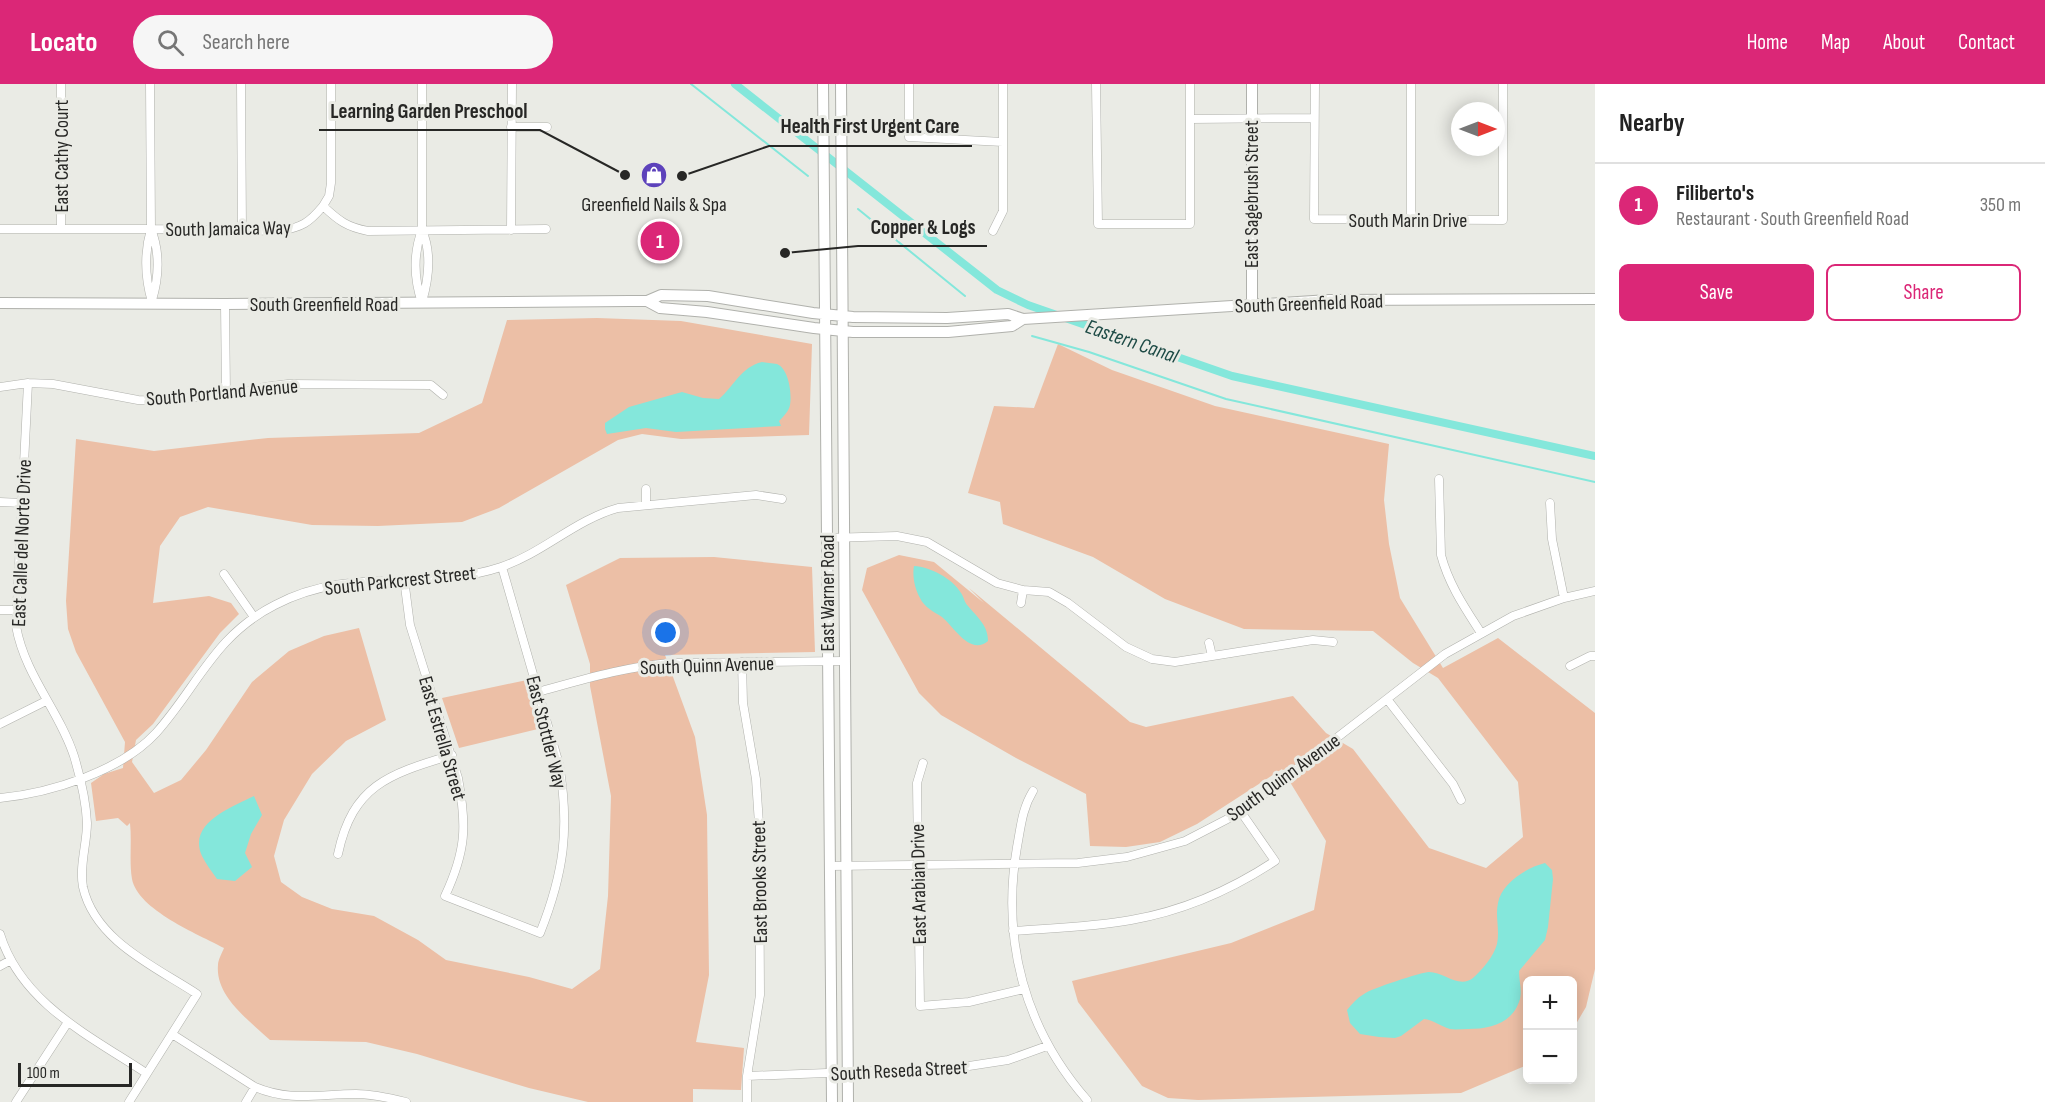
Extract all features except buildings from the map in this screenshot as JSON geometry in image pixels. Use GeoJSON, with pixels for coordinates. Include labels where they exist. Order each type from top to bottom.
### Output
{"type":"FeatureCollection","features":[{"type":"Feature","properties":{"kind":"main road","name":"East Warner Road"},"geometry":{"type":"LineString","coordinates":[[823,84],[832,1102]]}},
{"type":"Feature","properties":{"kind":"main road","name":"East Warner Road"},"geometry":{"type":"LineString","coordinates":[[841,84],[849,1102]]}},
{"type":"Feature","properties":{"kind":"main road","name":"East Sagebrush Street"},"geometry":{"type":"LineString","coordinates":[[1252,84],[1252,304]]}},
{"type":"Feature","properties":{"kind":"main road","name":"South Greenfield Road"},"geometry":{"type":"LineString","coordinates":[[0,303],[647,301],[661,295],[708,296],[842,316],[947,318],[1008,314],[1023,319],[1329,300],[1595,299]]}},
{"type":"Feature","properties":{"kind":"main road","name":"South Greenfield Road"},"geometry":{"type":"LineString","coordinates":[[647,301],[660,308],[707,312],[842,331],[958,331],[1012,326],[1023,319]]}},
{"type":"Feature","properties":{"kind":"street","name":"East Cathy Court"},"geometry":{"type":"LineString","coordinates":[[61,84],[61,229]]}},
{"type":"Feature","properties":{"kind":"street"},"geometry":{"type":"LineString","coordinates":[[150,84],[151,229],[157,244],[157,284],[152,302]]}},
{"type":"Feature","properties":{"kind":"street"},"geometry":{"type":"LineString","coordinates":[[241,84],[242,230]]}},
{"type":"Feature","properties":{"kind":"street"},"geometry":{"type":"LineString","coordinates":[[331,84],[332,183],[329,196],[323,206],[339,221],[353,228],[368,231],[546,229]]}},
{"type":"Feature","properties":{"kind":"street"},"geometry":{"type":"LineString","coordinates":[[422,84],[422,230],[428,243],[428,282],[422,303]]}},
{"type":"Feature","properties":{"kind":"street"},"geometry":{"type":"LineString","coordinates":[[511,230],[512,84]]}},
{"type":"Feature","properties":{"kind":"street"},"geometry":{"type":"LineString","coordinates":[[909,84],[909,137],[1003,142]]}},
{"type":"Feature","properties":{"kind":"street"},"geometry":{"type":"LineString","coordinates":[[993,231],[1003,212],[1003,84]]}},
{"type":"Feature","properties":{"kind":"street"},"geometry":{"type":"LineString","coordinates":[[1096,84],[1098,225],[1190,224],[1190,84]]}},
{"type":"Feature","properties":{"kind":"street"},"geometry":{"type":"LineString","coordinates":[[1190,119],[1314,118],[1315,84]]}},
{"type":"Feature","properties":{"kind":"street"},"geometry":{"type":"LineString","coordinates":[[1411,84],[1412,220]]}},
{"type":"Feature","properties":{"kind":"street","name":"South Marin Drive"},"geometry":{"type":"LineString","coordinates":[[1314,118],[1314,219],[1503,220],[1503,84]]}},
{"type":"Feature","properties":{"kind":"street"},"geometry":{"type":"LineString","coordinates":[[511,127],[547,127]]}},
{"type":"Feature","properties":{"kind":"street","name":"South Jamaica Way"},"geometry":{"type":"LineString","coordinates":[[0,229],[280,231],[299,228],[313,218],[323,206]]}},
{"type":"Feature","properties":{"kind":"street"},"geometry":{"type":"LineString","coordinates":[[225,304],[226,394]]}},
{"type":"Feature","properties":{"kind":"street","name":"South Portland Avenue"},"geometry":{"type":"LineString","coordinates":[[0,387],[28,383],[61,385],[138,400],[159,401],[226,394],[288,384],[431,386],[443,394]]}},
{"type":"Feature","properties":{"kind":"street","name":"East Calle del Norte Drive"},"geometry":{"type":"LineString","coordinates":[[28,383],[16,610],[19,646],[57,718],[73,753],[80,778],[87,823],[83,886],[91,909],[106,930],[126,948],[197,994],[172,1034]]}},
{"type":"Feature","properties":{"kind":"street"},"geometry":{"type":"LineString","coordinates":[[1439,479],[1441,555],[1444,567],[1449,581],[1481,633]]}},
{"type":"Feature","properties":{"kind":"street"},"geometry":{"type":"LineString","coordinates":[[646,489],[646,504]]}},
{"type":"Feature","properties":{"kind":"street","name":"South Parkcrest Street"},"geometry":{"type":"LineString","coordinates":[[0,798],[47,790],[104,769],[129,755],[154,735],[227,639],[254,617],[275,604],[301,593],[352,581],[466,575],[502,567],[601,513],[646,504],[756,495],[782,499]]}},
{"type":"Feature","properties":{"kind":"street"},"geometry":{"type":"LineString","coordinates":[[0,502],[22,503]]}},
{"type":"Feature","properties":{"kind":"street"},"geometry":{"type":"LineString","coordinates":[[1550,503],[1552,539],[1564,598]]}},
{"type":"Feature","properties":{"kind":"street"},"geometry":{"type":"LineString","coordinates":[[827,538],[897,536],[927,542],[997,583],[1023,590],[1049,592],[1068,603],[1125,647],[1152,659],[1175,662],[1313,640],[1333,642]]}},
{"type":"Feature","properties":{"kind":"street","name":"East Stottler Way"},"geometry":{"type":"LineString","coordinates":[[445,896],[540,933],[554,899],[562,864],[564,795],[559,764],[502,567]]}},
{"type":"Feature","properties":{"kind":"street"},"geometry":{"type":"LineString","coordinates":[[224,574],[254,617]]}},
{"type":"Feature","properties":{"kind":"street","name":"East Estrella Street"},"geometry":{"type":"LineString","coordinates":[[404,579],[410,625],[458,778],[464,827],[457,871],[445,896]]}},
{"type":"Feature","properties":{"kind":"street"},"geometry":{"type":"LineString","coordinates":[[1021,603],[1023,590]]}},
{"type":"Feature","properties":{"kind":"street","name":"South Quinn Avenue"},"geometry":{"type":"LineString","coordinates":[[829,866],[1078,863],[1127,857],[1185,841],[1241,812],[1445,654],[1513,616],[1564,598],[1595,591]]}},
{"type":"Feature","properties":{"kind":"street"},"geometry":{"type":"LineString","coordinates":[[0,610],[16,610]]}},
{"type":"Feature","properties":{"kind":"street"},"geometry":{"type":"LineString","coordinates":[[1209,643],[1212,656]]}},
{"type":"Feature","properties":{"kind":"street"},"geometry":{"type":"LineString","coordinates":[[1570,666],[1590,656],[1595,656]]}},
{"type":"Feature","properties":{"kind":"street","name":"South Quinn Avenue"},"geometry":{"type":"LineString","coordinates":[[538,692],[643,665],[844,661]]}},
{"type":"Feature","properties":{"kind":"street","name":"East Brooks Street"},"geometry":{"type":"LineString","coordinates":[[742,662],[743,703],[756,779],[759,835],[760,995],[747,1076],[747,1102]]}},
{"type":"Feature","properties":{"kind":"street"},"geometry":{"type":"LineString","coordinates":[[1387,699],[1453,784],[1461,800]]}},
{"type":"Feature","properties":{"kind":"street"},"geometry":{"type":"LineString","coordinates":[[0,724],[46,700]]}},
{"type":"Feature","properties":{"kind":"street"},"geometry":{"type":"LineString","coordinates":[[338,854],[343,831],[369,790],[387,777],[452,755]]}},
{"type":"Feature","properties":{"kind":"street","name":"East Arabian Drive"},"geometry":{"type":"LineString","coordinates":[[922,763],[917,783],[920,1006],[969,1002],[1024,989]]}},
{"type":"Feature","properties":{"kind":"street"},"geometry":{"type":"LineString","coordinates":[[1033,791],[1024,805],[1014,863],[1013,931],[1024,989],[1037,1025],[1047,1046],[1087,1101]]}},
{"type":"Feature","properties":{"kind":"street"},"geometry":{"type":"LineString","coordinates":[[1013,931],[1105,923],[1154,915],[1190,904],[1231,887],[1275,861],[1241,812]]}},
{"type":"Feature","properties":{"kind":"street"},"geometry":{"type":"LineString","coordinates":[[0,934],[11,960],[37,996],[68,1022],[146,1073]]}},
{"type":"Feature","properties":{"kind":"street"},"geometry":{"type":"LineString","coordinates":[[0,966],[11,960]]}},
{"type":"Feature","properties":{"kind":"street"},"geometry":{"type":"LineString","coordinates":[[16,1102],[68,1022]]}},
{"type":"Feature","properties":{"kind":"street"},"geometry":{"type":"LineString","coordinates":[[129,1102],[172,1034],[269,1094],[284,1097],[335,1098],[372,1094],[406,1102]]}},
{"type":"Feature","properties":{"kind":"street","name":"South Reseda Street"},"geometry":{"type":"LineString","coordinates":[[747,1076],[974,1066],[1008,1060],[1047,1046]]}},
{"type":"Feature","properties":{"kind":"street"},"geometry":{"type":"LineString","coordinates":[[246,1102],[255,1087]]}},
{"type":"Feature","properties":{"kind":"shaded area"},"geometry":{"type":"Polygon","coordinates":[[[597,318],[681,321],[812,344],[809,435],[681,439],[642,434],[618,440],[499,508],[462,522],[378,526],[312,525],[208,507],[180,517],[160,546],[153,603],[209,596],[231,603],[239,614],[220,633],[153,724],[136,740],[132,762],[154,793],[181,780],[206,750],[252,682],[289,651],[324,636],[359,628],[386,720],[346,741],[312,774],[284,820],[274,856],[281,882],[302,897],[332,909],[374,916],[418,940],[446,960],[529,977],[572,989],[600,969],[608,896],[611,796],[590,686],[590,664],[566,585],[620,558],[714,557],[812,567],[815,652],[665,655],[695,737],[707,815],[709,975],[696,1042],[744,1048],[741,1090],[693,1089],[693,1102],[588,1102],[529,1088],[417,1054],[366,1042],[270,1040],[235,1007],[222,988],[218,965],[224,948],[170,920],[145,901],[137,890],[131,872],[130,823],[127,826],[118,818],[96,821],[91,783],[104,774],[123,768],[125,742],[76,652],[68,629],[66,601],[76,439],[154,451],[268,438],[419,433],[482,403],[507,320],[597,318]]]}},
{"type":"Feature","properties":{"kind":"shaded area"},"geometry":{"type":"Polygon","coordinates":[[[1058,344],[1112,370],[1215,406],[1389,444],[1384,500],[1389,544],[1400,598],[1443,668],[1498,638],[1595,713],[1595,969],[1586,1007],[1577,1022],[1577,976],[1523,976],[1523,1067],[1461,1093],[1198,1100],[1168,1098],[1142,1086],[1078,1002],[1072,981],[1231,943],[1314,910],[1326,841],[1282,769],[1197,824],[1160,842],[1126,847],[1090,846],[1086,794],[1016,758],[941,715],[919,693],[862,590],[867,568],[899,555],[934,562],[984,603],[969,588],[1130,722],[1146,727],[1293,696],[1326,733],[1353,749],[1429,848],[1486,868],[1523,837],[1518,782],[1438,678],[1413,663],[1373,631],[1244,629],[1165,599],[1093,557],[1003,524],[1000,502],[968,493],[994,406],[1034,408],[1058,344]]]}},
{"type":"Feature","properties":{"kind":"shaded area"},"geometry":{"type":"Polygon","coordinates":[[[527,680],[542,728],[459,748],[442,698],[527,680]]]}},
{"type":"Feature","properties":{"kind":"water"},"geometry":{"type":"Polygon","coordinates":[[[762,362],[777,364],[784,371],[789,382],[790,405],[779,421],[781,426],[676,432],[646,428],[607,434],[605,423],[629,407],[682,392],[703,398],[719,399],[743,372],[762,362]]]}},
{"type":"Feature","properties":{"kind":"water"},"geometry":{"type":"Polygon","coordinates":[[[914,566],[940,574],[957,588],[984,626],[988,641],[981,645],[969,643],[942,617],[924,604],[915,587],[914,566]]]}},
{"type":"Feature","properties":{"kind":"water"},"geometry":{"type":"Polygon","coordinates":[[[254,796],[262,815],[251,834],[245,853],[252,867],[235,881],[217,879],[202,856],[199,844],[201,834],[214,818],[254,796]]]}},
{"type":"Feature","properties":{"kind":"water"},"geometry":{"type":"Polygon","coordinates":[[[1545,863],[1552,870],[1553,879],[1545,940],[1519,971],[1520,999],[1517,1007],[1507,1019],[1485,1028],[1450,1029],[1424,1019],[1395,1038],[1360,1034],[1350,1023],[1347,1010],[1353,1003],[1364,994],[1385,985],[1429,972],[1462,982],[1473,978],[1495,949],[1498,939],[1497,908],[1504,889],[1523,872],[1545,863]]]}},
{"type":"Feature","properties":{"kind":"waterway"},"geometry":{"type":"LineString","coordinates":[[691,84],[808,176]]}},
{"type":"Feature","properties":{"kind":"waterway","name":"Eastern Canal"},"geometry":{"type":"LineString","coordinates":[[735,84],[997,290],[1028,305],[1232,376],[1595,456]]}},
{"type":"Feature","properties":{"kind":"waterway"},"geometry":{"type":"LineString","coordinates":[[858,209],[965,296]]}},
{"type":"Feature","properties":{"kind":"waterway"},"geometry":{"type":"LineString","coordinates":[[1032,336],[1089,352],[1226,399],[1595,482]]}},
{"type":"Feature","properties":{"kind":"place","name":"Learning Garden Preschool"},"geometry":{"type":"Point","coordinates":[625,175]}},
{"type":"Feature","properties":{"kind":"place","name":"Greenfield Nails & Spa"},"geometry":{"type":"Point","coordinates":[654,175]}},
{"type":"Feature","properties":{"kind":"place","name":"Health First Urgent Care"},"geometry":{"type":"Point","coordinates":[682,176]}},
{"type":"Feature","properties":{"kind":"place","name":"Filiberto's"},"geometry":{"type":"Point","coordinates":[660,241]}},
{"type":"Feature","properties":{"kind":"place","name":"Copper & Logs"},"geometry":{"type":"Point","coordinates":[785,253]}}]}
